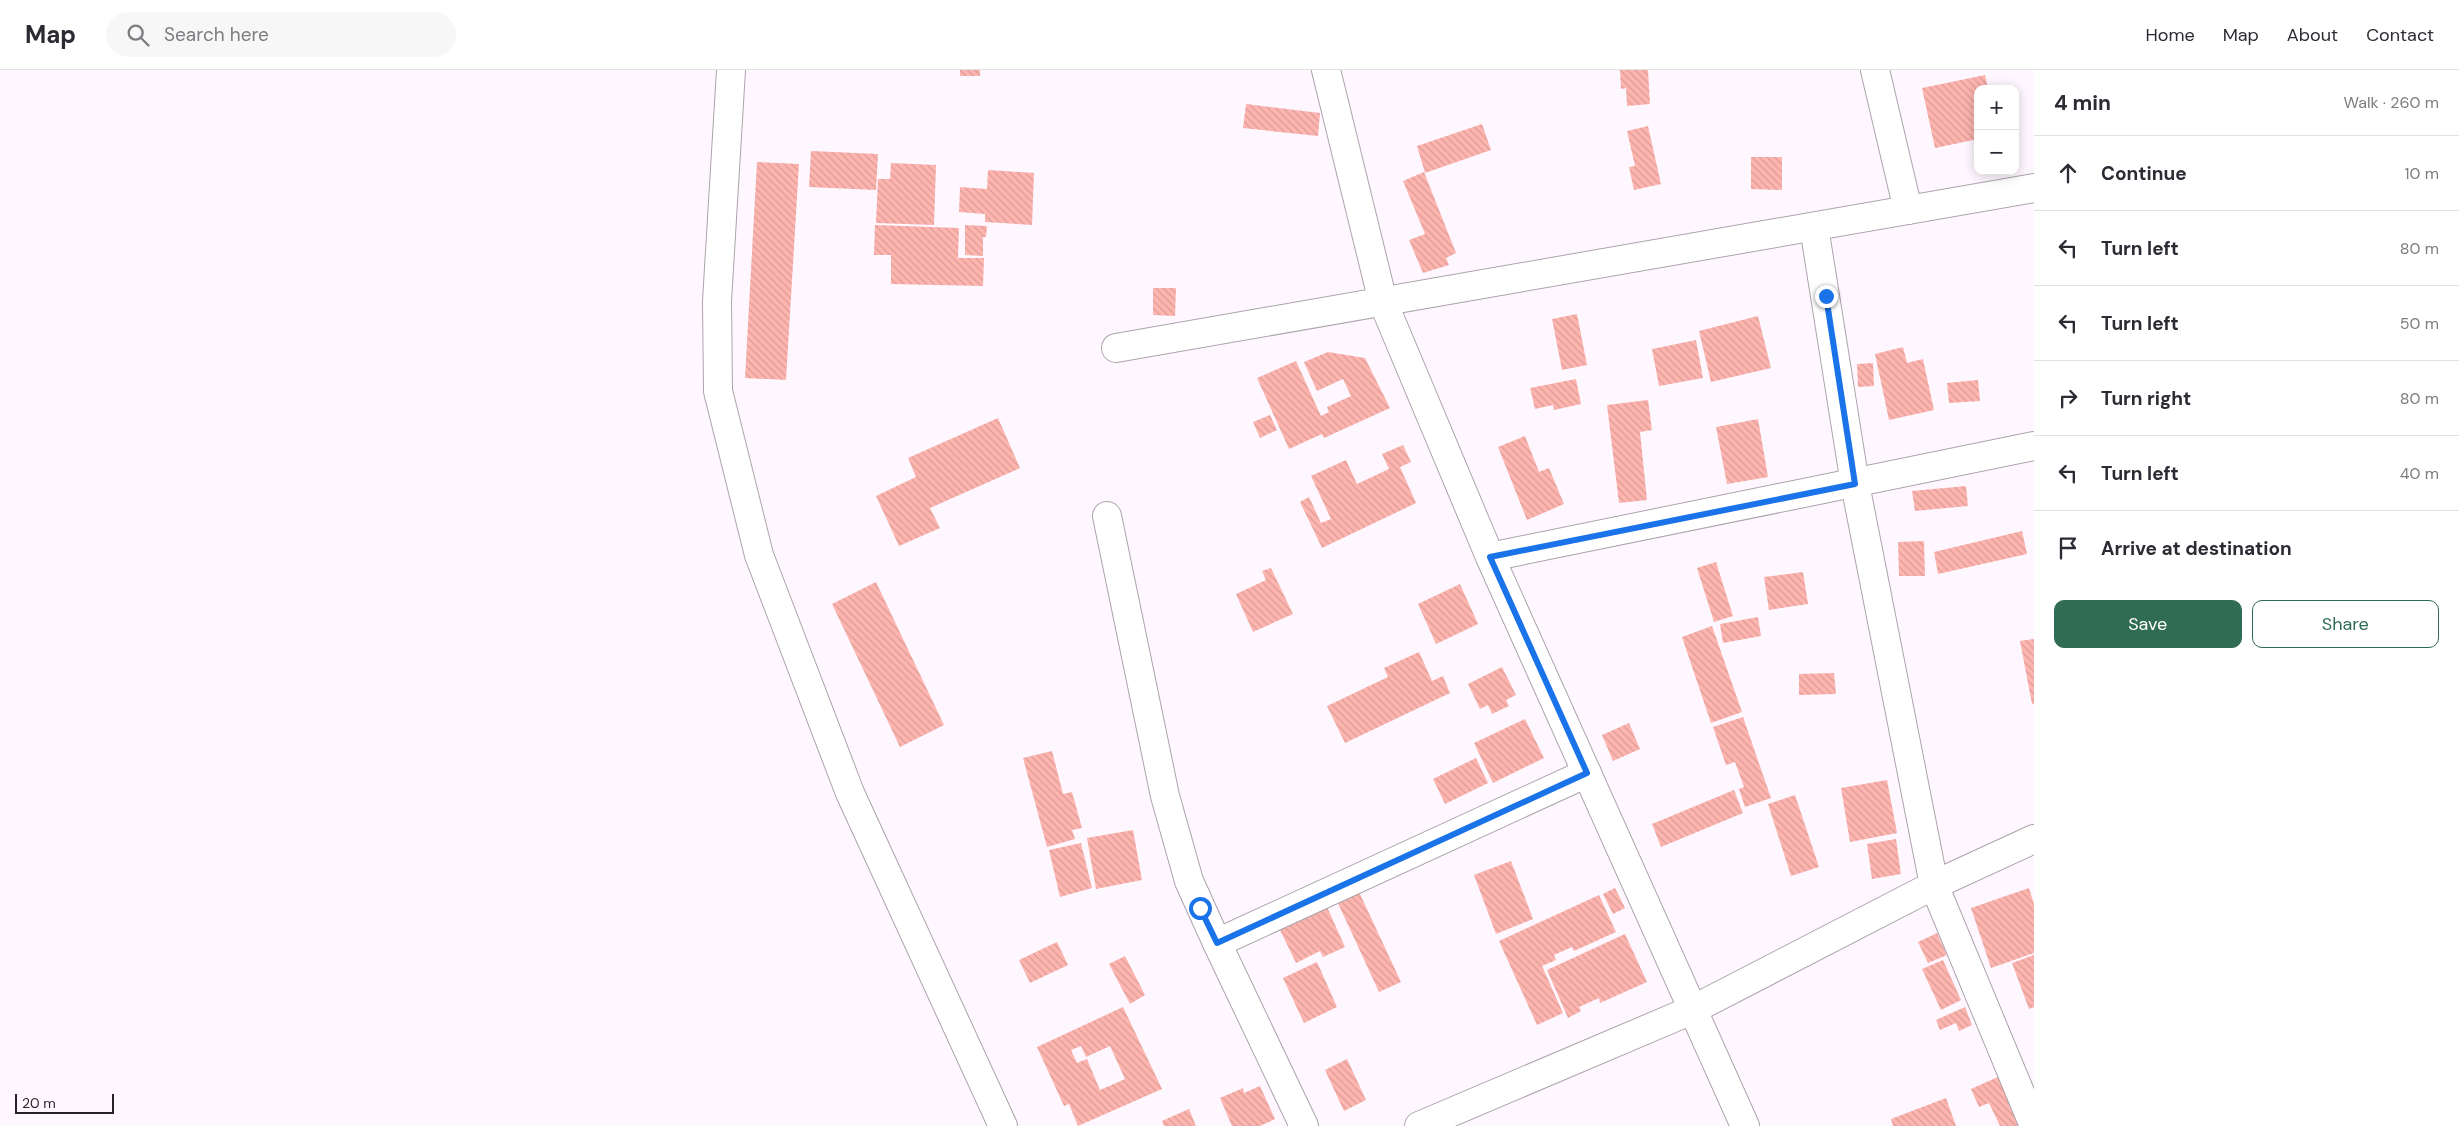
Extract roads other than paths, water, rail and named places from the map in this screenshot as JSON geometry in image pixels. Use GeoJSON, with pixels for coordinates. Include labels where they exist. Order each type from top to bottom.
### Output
{"type":"FeatureCollection","features":[{"type":"Feature","properties":{"kind":"street"},"geometry":{"type":"LineString","coordinates":[[731,70],[718,301],[718,391],[759,555],[850,793],[1003,1126]]}},
{"type":"Feature","properties":{"kind":"street"},"geometry":{"type":"LineString","coordinates":[[1326,70],[1383,302],[1490,557],[1692,1010],[1746,1126]]}},
{"type":"Feature","properties":{"kind":"street"},"geometry":{"type":"LineString","coordinates":[[1875,70],[1908,210]]}},
{"type":"Feature","properties":{"kind":"street"},"geometry":{"type":"LineString","coordinates":[[1116,348],[2034,188]]}},
{"type":"Feature","properties":{"kind":"street"},"geometry":{"type":"LineString","coordinates":[[1814,226],[1855,484],[1934,885],[2034,1126]]}},
{"type":"Feature","properties":{"kind":"street"},"geometry":{"type":"LineString","coordinates":[[1490,557],[2034,446]]}},
{"type":"Feature","properties":{"kind":"street"},"geometry":{"type":"LineString","coordinates":[[1107,516],[1166,796],[1189,881],[1304,1126]]}},
{"type":"Feature","properties":{"kind":"street"},"geometry":{"type":"LineString","coordinates":[[1217,943],[1587,773]]}},
{"type":"Feature","properties":{"kind":"street"},"geometry":{"type":"LineString","coordinates":[[1419,1126],[1692,1010],[1934,885],[2034,840]]}}]}
